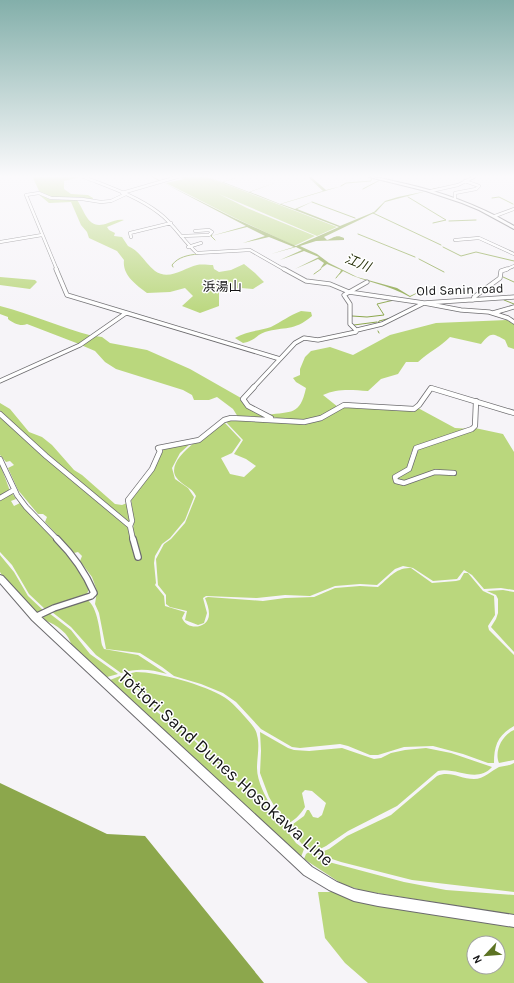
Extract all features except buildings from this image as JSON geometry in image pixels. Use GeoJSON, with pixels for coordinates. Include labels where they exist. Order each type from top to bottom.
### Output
{"type":"FeatureCollection","features":[{"type":"Feature","properties":{"kind":"main road","name":"Tottori Sand Dunes Hosokawa Line"},"geometry":{"type":"LineString","coordinates":[[0,578],[35,617],[308,871],[333,886],[354,895],[378,900],[514,920]]}},
{"type":"Feature","properties":{"kind":"street"},"geometry":{"type":"LineString","coordinates":[[37,223],[67,295],[280,359]]}},
{"type":"Feature","properties":{"kind":"street"},"geometry":{"type":"LineString","coordinates":[[132,237],[130,233],[171,223],[182,236],[188,247],[201,243]]}},
{"type":"Feature","properties":{"kind":"street"},"geometry":{"type":"LineString","coordinates":[[182,236],[209,235],[212,232],[208,230],[195,231]]}},
{"type":"Feature","properties":{"kind":"street"},"geometry":{"type":"LineString","coordinates":[[0,242],[42,235]]}},
{"type":"Feature","properties":{"kind":"street"},"geometry":{"type":"LineString","coordinates":[[455,240],[479,238],[514,254]]}},
{"type":"Feature","properties":{"kind":"street","name":"Old Sanin road"},"geometry":{"type":"LineString","coordinates":[[188,247],[194,252],[200,254],[250,250],[301,279],[330,284],[349,292],[424,303],[514,297]]}},
{"type":"Feature","properties":{"kind":"street"},"geometry":{"type":"LineString","coordinates":[[473,300],[474,297],[500,278],[501,271],[514,266]]}},
{"type":"Feature","properties":{"kind":"street"},"geometry":{"type":"LineString","coordinates":[[356,330],[350,324],[350,304],[344,295],[367,282]]}},
{"type":"Feature","properties":{"kind":"street"},"geometry":{"type":"LineString","coordinates":[[411,297],[416,302]]}},
{"type":"Feature","properties":{"kind":"street"},"geometry":{"type":"LineString","coordinates":[[273,419],[248,406],[243,399],[300,339],[318,340],[356,332],[356,330],[382,324],[424,303],[460,310],[493,313],[508,318],[514,322]]}},
{"type":"Feature","properties":{"kind":"street"},"geometry":{"type":"LineString","coordinates":[[493,313],[514,307]]}},
{"type":"Feature","properties":{"kind":"street"},"geometry":{"type":"LineString","coordinates":[[0,381],[80,345],[126,313]]}},
{"type":"Feature","properties":{"kind":"street"},"geometry":{"type":"LineString","coordinates":[[138,556],[130,526],[132,521],[128,500],[152,469],[160,451],[158,448],[199,440],[224,420],[231,418],[273,419],[304,422],[326,416],[344,405],[414,409],[431,388],[514,413]]}},
{"type":"Feature","properties":{"kind":"street"},"geometry":{"type":"LineString","coordinates":[[454,473],[431,472],[420,478],[404,483],[396,481],[395,477],[408,470],[411,466],[411,455],[416,448],[472,429],[475,426],[476,401]]}},
{"type":"Feature","properties":{"kind":"street"},"geometry":{"type":"LineString","coordinates":[[0,414],[46,456],[130,526]]}},
{"type":"Feature","properties":{"kind":"street"},"geometry":{"type":"LineString","coordinates":[[0,460],[14,490],[33,514],[67,549],[92,583],[94,593],[91,596],[54,608],[35,617]]}},
{"type":"Feature","properties":{"kind":"street"},"geometry":{"type":"LineString","coordinates":[[0,498],[14,490]]}},
{"type":"Feature","properties":{"kind":"shaded area"},"geometry":{"type":"Polygon","coordinates":[[[80,223],[101,225],[107,223],[117,223],[107,227],[115,233],[114,236],[122,237],[128,246],[136,251],[151,268],[160,274],[166,275],[176,273],[197,265],[213,265],[214,269],[219,272],[231,270],[244,264],[264,282],[253,289],[241,288],[219,293],[219,306],[200,313],[182,306],[193,296],[185,288],[170,292],[147,293],[134,283],[127,275],[124,260],[117,251],[89,238],[87,232],[80,223]]]}},
{"type":"Feature","properties":{"kind":"shaded area"},"geometry":{"type":"Polygon","coordinates":[[[240,223],[245,223],[296,246],[339,227],[328,223],[340,226],[348,223],[353,223],[324,237],[327,240],[339,236],[344,238],[344,240],[316,241],[300,246],[357,277],[397,288],[410,296],[431,286],[410,297],[394,289],[361,279],[343,271],[339,275],[341,270],[327,264],[320,269],[324,263],[318,259],[295,269],[319,257],[304,251],[280,260],[302,250],[296,247],[271,254],[294,247],[269,237],[243,243],[265,236],[247,227],[211,236],[246,226],[240,223]]]}},
{"type":"Feature","properties":{"kind":"shaded area"},"geometry":{"type":"Polygon","coordinates":[[[245,223],[283,223],[315,236],[293,245],[245,223]]]}},
{"type":"Feature","properties":{"kind":"shaded area"},"geometry":{"type":"Polygon","coordinates":[[[286,223],[326,223],[337,227],[317,236],[286,223]]]}},
{"type":"Feature","properties":{"kind":"shaded area"},"geometry":{"type":"Polygon","coordinates":[[[0,277],[35,280],[37,282],[30,289],[0,285],[0,277]]]}},
{"type":"Feature","properties":{"kind":"shaded area"},"geometry":{"type":"Polygon","coordinates":[[[0,306],[93,336],[79,344],[27,324],[17,324],[8,319],[8,317],[0,314],[0,306]]]}},
{"type":"Feature","properties":{"kind":"shaded area"},"geometry":{"type":"Polygon","coordinates":[[[301,311],[311,312],[312,316],[294,327],[265,332],[243,343],[235,338],[248,332],[271,327],[301,311]]]}},
{"type":"Feature","properties":{"kind":"shaded area"},"geometry":{"type":"Polygon","coordinates":[[[507,320],[514,324],[514,349],[508,347],[505,340],[494,335],[487,337],[481,344],[450,337],[418,362],[406,362],[398,374],[381,379],[368,391],[340,390],[323,395],[338,407],[322,417],[302,421],[280,419],[268,415],[289,412],[297,408],[301,403],[306,388],[296,382],[293,378],[300,375],[300,369],[305,357],[311,351],[330,347],[353,355],[390,335],[436,323],[507,320]]]}},
{"type":"Feature","properties":{"kind":"shaded area"},"geometry":{"type":"Polygon","coordinates":[[[95,336],[102,337],[110,343],[147,350],[190,369],[241,398],[269,418],[238,417],[233,409],[217,397],[209,400],[194,400],[192,395],[183,390],[116,369],[105,362],[95,351],[81,345],[95,336]]]}},
{"type":"Feature","properties":{"kind":"shaded area"},"geometry":{"type":"Polygon","coordinates":[[[0,403],[10,409],[29,432],[42,437],[52,445],[74,470],[82,475],[115,504],[122,505],[127,503],[130,523],[48,456],[0,413],[0,403]]]}},
{"type":"Feature","properties":{"kind":"shaded area"},"geometry":{"type":"Polygon","coordinates":[[[343,407],[418,408],[455,428],[472,429],[415,448],[412,452],[407,468],[393,478],[403,484],[421,480],[430,474],[456,475],[456,472],[430,471],[423,476],[402,482],[396,478],[406,473],[417,449],[475,428],[503,434],[514,452],[514,590],[501,588],[484,589],[472,575],[464,570],[457,579],[433,581],[413,568],[403,566],[395,569],[377,585],[360,584],[335,586],[310,596],[285,595],[257,598],[206,596],[203,598],[207,613],[204,623],[198,625],[185,620],[187,611],[170,607],[166,604],[166,595],[158,585],[156,559],[164,544],[171,539],[185,523],[196,496],[192,490],[176,477],[174,470],[182,454],[200,438],[224,422],[241,440],[232,453],[221,458],[230,474],[244,477],[256,466],[246,459],[234,454],[243,440],[225,421],[323,419],[343,407]]]}},
{"type":"Feature","properties":{"kind":"shaded area"},"geometry":{"type":"Polygon","coordinates":[[[0,416],[127,526],[140,559],[133,529],[134,521],[131,499],[155,468],[164,448],[191,443],[180,453],[172,468],[175,479],[188,488],[194,497],[185,520],[170,538],[162,544],[155,556],[154,563],[155,585],[164,596],[165,606],[185,612],[182,618],[188,625],[202,625],[208,619],[208,606],[205,598],[208,597],[263,601],[285,598],[314,597],[335,588],[360,586],[378,587],[397,571],[406,568],[411,568],[432,583],[460,580],[464,573],[468,573],[483,591],[494,596],[495,615],[488,626],[489,630],[514,655],[514,726],[504,733],[498,741],[494,763],[488,763],[463,754],[433,746],[404,747],[378,755],[370,755],[340,744],[300,748],[292,747],[261,729],[236,702],[223,693],[201,684],[174,676],[140,653],[106,649],[99,613],[95,604],[97,591],[92,577],[80,561],[82,556],[78,552],[74,553],[45,522],[47,517],[43,514],[38,514],[18,490],[8,468],[14,465],[10,461],[6,462],[0,455],[0,416]]]}},
{"type":"Feature","properties":{"kind":"shaded area"},"geometry":{"type":"Polygon","coordinates":[[[0,464],[10,491],[0,497],[0,464]]]}},
{"type":"Feature","properties":{"kind":"shaded area"},"geometry":{"type":"Polygon","coordinates":[[[12,493],[16,499],[11,501],[14,506],[20,503],[69,555],[77,566],[89,589],[86,596],[46,610],[29,594],[12,565],[0,552],[0,500],[12,493]]]}},
{"type":"Feature","properties":{"kind":"shaded area"},"geometry":{"type":"Polygon","coordinates":[[[0,555],[14,572],[28,596],[44,611],[37,613],[3,577],[0,572],[0,555]]]}},
{"type":"Feature","properties":{"kind":"shaded area"},"geometry":{"type":"Polygon","coordinates":[[[503,590],[514,592],[514,652],[491,627],[498,613],[498,599],[496,595],[487,591],[503,590]]]}},
{"type":"Feature","properties":{"kind":"shaded area"},"geometry":{"type":"Polygon","coordinates":[[[87,600],[94,608],[104,649],[138,655],[167,674],[144,670],[133,670],[121,673],[96,655],[71,627],[52,612],[87,600]]]}},
{"type":"Feature","properties":{"kind":"shaded area"},"geometry":{"type":"Polygon","coordinates":[[[49,613],[71,630],[90,654],[118,674],[107,677],[72,647],[62,630],[44,620],[43,616],[49,613]]]}},
{"type":"Feature","properties":{"kind":"shaded area"},"geometry":{"type":"Polygon","coordinates":[[[136,672],[156,674],[194,684],[216,692],[235,706],[253,726],[256,732],[258,739],[258,779],[272,808],[255,793],[233,778],[216,762],[200,743],[157,709],[123,675],[136,672]]]}},
{"type":"Feature","properties":{"kind":"shaded area"},"geometry":{"type":"Polygon","coordinates":[[[120,676],[157,712],[194,740],[226,776],[263,803],[278,819],[296,843],[304,849],[301,857],[110,680],[120,676]]]}},
{"type":"Feature","properties":{"kind":"shaded area"},"geometry":{"type":"Polygon","coordinates":[[[514,730],[514,760],[499,763],[498,749],[500,744],[510,732],[514,730]]]}},
{"type":"Feature","properties":{"kind":"shaded area"},"geometry":{"type":"Polygon","coordinates":[[[260,732],[294,750],[309,751],[342,748],[374,759],[405,750],[426,748],[451,753],[492,767],[486,772],[473,775],[445,770],[438,771],[397,806],[348,831],[326,846],[314,852],[302,844],[289,829],[289,827],[304,816],[307,810],[309,810],[313,817],[318,818],[322,815],[326,803],[312,791],[305,790],[302,793],[305,807],[296,818],[285,824],[269,797],[260,773],[260,732]]]}},
{"type":"Feature","properties":{"kind":"shaded area"},"geometry":{"type":"Polygon","coordinates":[[[514,763],[514,892],[412,880],[341,862],[317,854],[329,849],[347,836],[391,815],[437,776],[442,774],[451,774],[469,779],[478,779],[499,767],[514,763]]]}},
{"type":"Feature","properties":{"kind":"shaded area"},"geometry":{"type":"Polygon","coordinates":[[[0,783],[107,834],[145,836],[264,983],[0,983],[0,783]]]}},
{"type":"Feature","properties":{"kind":"shaded area"},"geometry":{"type":"Polygon","coordinates":[[[309,852],[325,861],[404,882],[446,890],[514,895],[514,915],[364,891],[342,884],[304,859],[306,854],[309,852]]]}},
{"type":"Feature","properties":{"kind":"shaded area"},"geometry":{"type":"Polygon","coordinates":[[[318,892],[336,892],[514,926],[514,983],[368,983],[345,963],[325,938],[318,892]]]}},
{"type":"Feature","properties":{"kind":"waterway"},"geometry":{"type":"LineString","coordinates":[[394,223],[441,245]]}},
{"type":"Feature","properties":{"kind":"waterway"},"geometry":{"type":"LineString","coordinates":[[358,234],[415,257]]}},
{"type":"Feature","properties":{"kind":"waterway"},"geometry":{"type":"LineString","coordinates":[[212,235],[211,236],[215,240]]}},
{"type":"Feature","properties":{"kind":"waterway"},"geometry":{"type":"LineString","coordinates":[[443,247],[461,256],[476,252],[514,261]]}},
{"type":"Feature","properties":{"kind":"waterway"},"geometry":{"type":"LineString","coordinates":[[173,267],[172,265],[174,262],[180,258],[198,254]]}},
{"type":"Feature","properties":{"kind":"waterway"},"geometry":{"type":"LineString","coordinates":[[419,259],[444,272]]}},
{"type":"Feature","properties":{"kind":"waterway"},"geometry":{"type":"LineString","coordinates":[[314,274],[321,269]]}},
{"type":"Feature","properties":{"kind":"waterway"},"geometry":{"type":"LineString","coordinates":[[336,278],[340,273]]}},
{"type":"Feature","properties":{"kind":"waterway","name":"江川"},"geometry":{"type":"LineString","coordinates":[[503,277],[514,282]]}},
{"type":"Feature","properties":{"kind":"waterway"},"geometry":{"type":"LineString","coordinates":[[352,316],[367,317],[384,315],[377,304],[394,300]]}},
{"type":"Feature","properties":{"kind":"waterway"},"geometry":{"type":"LineString","coordinates":[[504,300],[514,304]]}},
{"type":"Feature","properties":{"kind":"waterway"},"geometry":{"type":"LineString","coordinates":[[378,324],[379,321],[391,318]]}},
{"type":"Feature","properties":{"kind":"waterway"},"geometry":{"type":"LineString","coordinates":[[354,325],[377,322]]}},
{"type":"Feature","properties":{"kind":"district","name":"浜湯山"},"geometry":{"type":"Point","coordinates":[222,286]}}]}
